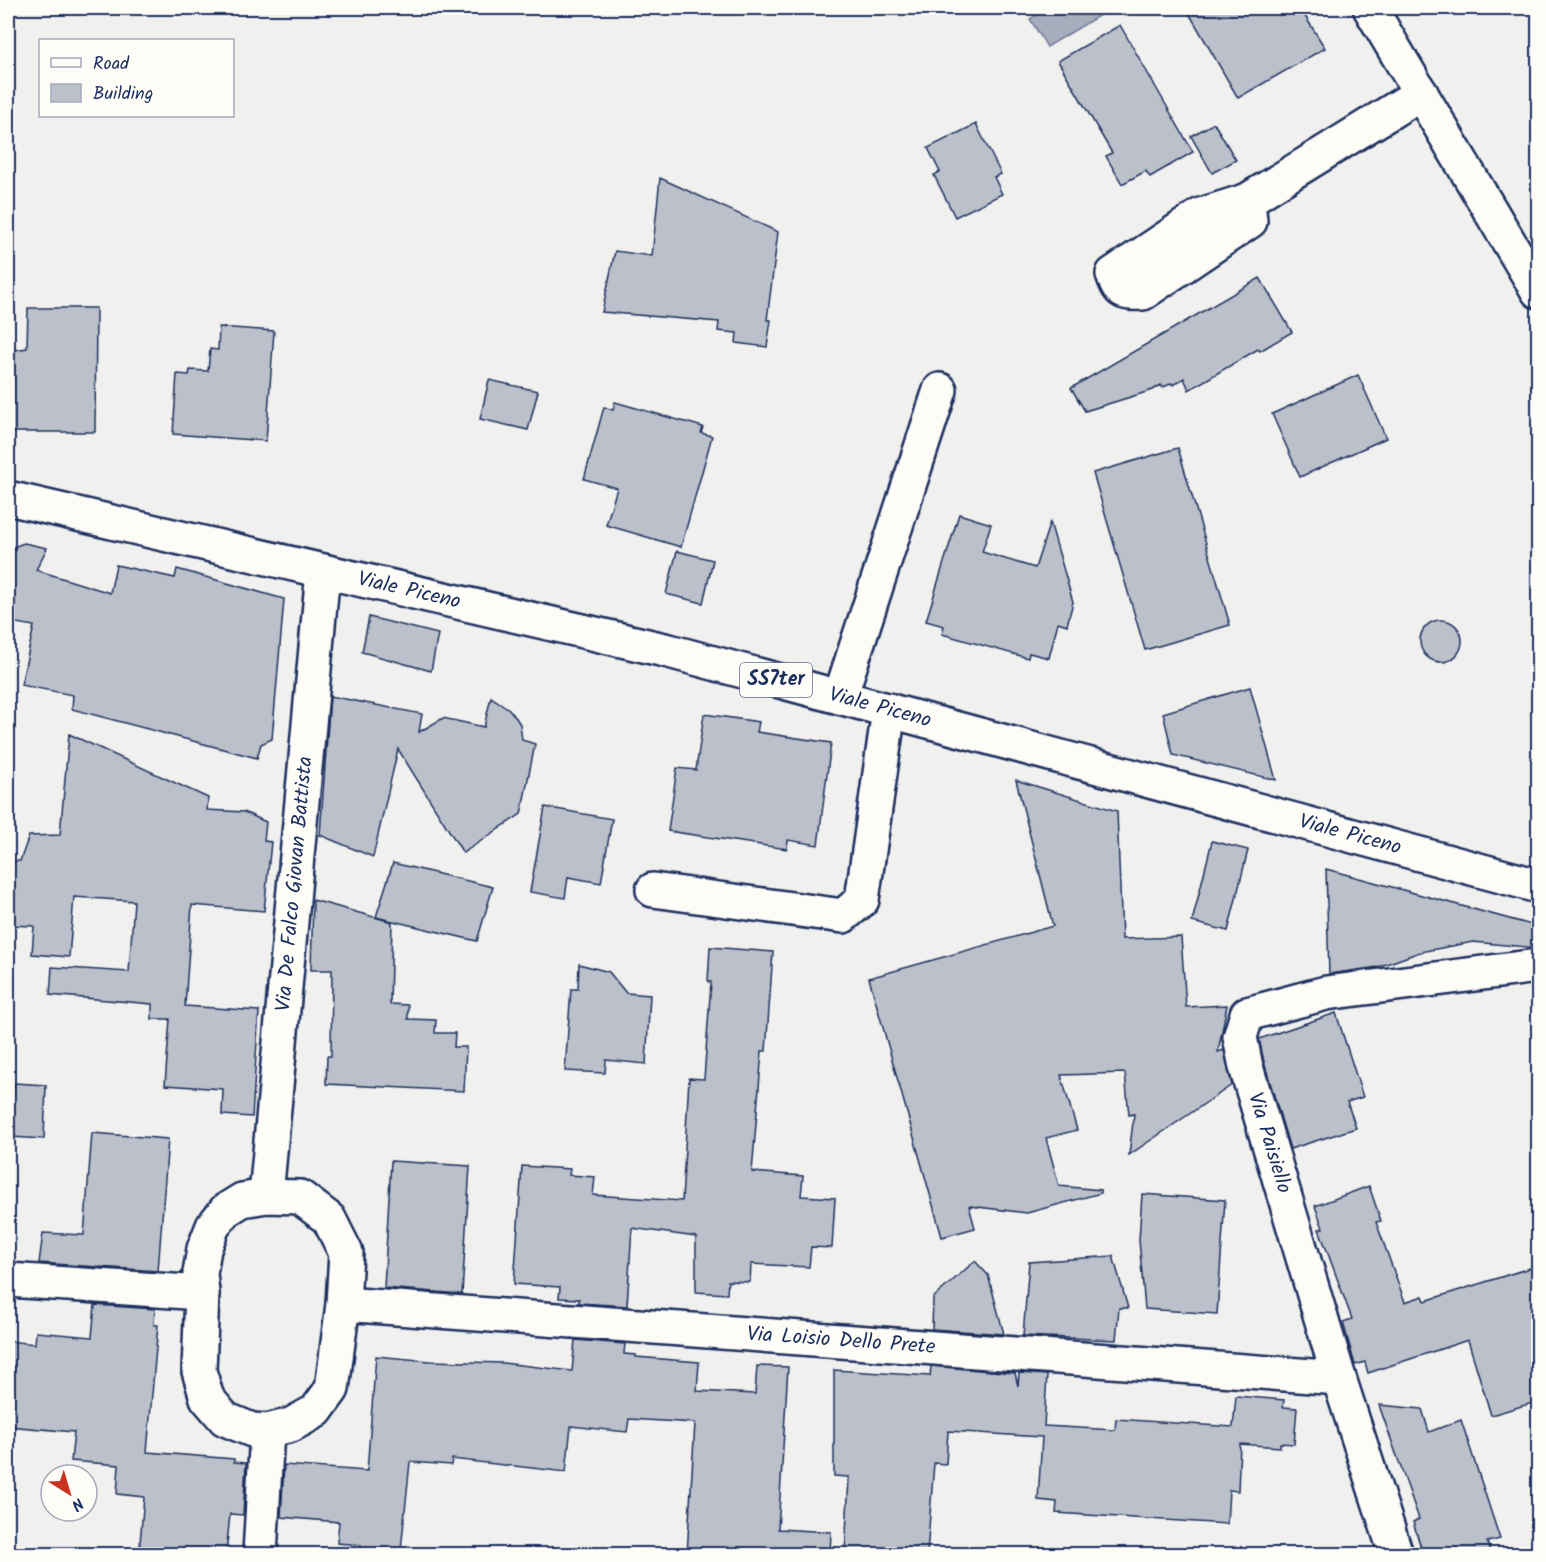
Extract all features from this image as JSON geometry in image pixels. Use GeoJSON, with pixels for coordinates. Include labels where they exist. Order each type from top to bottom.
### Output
{"type":"FeatureCollection","features":[{"type":"Feature","properties":{"kind":"street"},"geometry":{"type":"LineString","coordinates":[[1370,8],[1539,291]]}},
{"type":"Feature","properties":{"kind":"street"},"geometry":{"type":"LineString","coordinates":[[1248,200],[1421,93]]}},
{"type":"Feature","properties":{"kind":"street"},"geometry":{"type":"LineString","coordinates":[[840,697],[940,390]]}},
{"type":"Feature","properties":{"kind":"street","name":"Viale Piceno"},"geometry":{"type":"LineString","coordinates":[[8,498],[669,651],[1539,886]]}},
{"type":"Feature","properties":{"kind":"street","name":"Via De Falco Giovan Battista"},"geometry":{"type":"LineString","coordinates":[[266,1196],[323,571]]}},
{"type":"Feature","properties":{"kind":"street"},"geometry":{"type":"LineString","coordinates":[[653,890],[843,916],[862,900],[889,710]]}},
{"type":"Feature","properties":{"kind":"street","name":"Via Paisiello"},"geometry":{"type":"LineString","coordinates":[[1396,1554],[1339,1378],[1246,1066],[1240,1037],[1248,1014],[1326,993],[1524,969]]}},
{"type":"Feature","properties":{"kind":"street"},"geometry":{"type":"LineString","coordinates":[[266,1196],[300,1197],[329,1219],[346,1253],[343,1304],[332,1389],[316,1411],[291,1425],[267,1431],[252,1430],[225,1419],[207,1398],[199,1371],[202,1293],[200,1273],[204,1249],[213,1226],[226,1210],[242,1200],[266,1196]]}},
{"type":"Feature","properties":{"kind":"street"},"geometry":{"type":"LineString","coordinates":[[8,1280],[202,1293]]}},
{"type":"Feature","properties":{"kind":"street","name":"Via Loisio Dello Prete"},"geometry":{"type":"LineString","coordinates":[[343,1304],[1339,1378]]}},
{"type":"Feature","properties":{"kind":"street"},"geometry":{"type":"LineString","coordinates":[[260,1554],[267,1431]]}},
{"type":"Feature","properties":{"kind":"water"},"geometry":{"type":"Polygon","coordinates":[[[1049,8],[1096,8],[1100,15],[1047,47],[1030,19],[1049,8]]]}},
{"type":"Feature","properties":{"kind":"building"},"geometry":{"type":"Polygon","coordinates":[[[1186,8],[1300,8],[1325,48],[1238,98],[1186,8]]]}},
{"type":"Feature","properties":{"kind":"building"},"geometry":{"type":"Polygon","coordinates":[[[1120,25],[1193,152],[1150,177],[1146,171],[1122,184],[1106,156],[1112,153],[1058,61],[1120,25]]]}},
{"type":"Feature","properties":{"kind":"building"},"geometry":{"type":"Polygon","coordinates":[[[1214,123],[1236,160],[1212,173],[1191,136],[1214,123]]]}},
{"type":"Feature","properties":{"kind":"building"},"geometry":{"type":"Polygon","coordinates":[[[976,124],[1001,174],[994,177],[1002,194],[955,217],[934,175],[940,172],[928,148],[976,124]]]}},
{"type":"Feature","properties":{"kind":"building"},"geometry":{"type":"Polygon","coordinates":[[[660,178],[778,232],[767,320],[771,320],[767,347],[736,343],[737,333],[718,331],[719,322],[602,312],[615,251],[652,256],[660,178]]]}},
{"type":"Feature","properties":{"kind":"building"},"geometry":{"type":"Polygon","coordinates":[[[1260,278],[1292,332],[1260,351],[1258,349],[1189,390],[1184,378],[1173,385],[1172,383],[1162,388],[1161,385],[1153,390],[1085,411],[1071,388],[1260,278]]]}},
{"type":"Feature","properties":{"kind":"building"},"geometry":{"type":"Polygon","coordinates":[[[28,308],[96,308],[95,432],[8,432],[8,351],[27,348],[28,308]]]}},
{"type":"Feature","properties":{"kind":"building"},"geometry":{"type":"Polygon","coordinates":[[[219,327],[274,331],[266,441],[173,434],[177,374],[189,375],[190,370],[208,371],[210,349],[218,350],[219,327]]]}},
{"type":"Feature","properties":{"kind":"building"},"geometry":{"type":"Polygon","coordinates":[[[1358,375],[1386,438],[1300,477],[1272,414],[1358,375]]]}},
{"type":"Feature","properties":{"kind":"building"},"geometry":{"type":"Polygon","coordinates":[[[489,380],[538,391],[528,430],[480,419],[489,380]]]}},
{"type":"Feature","properties":{"kind":"building"},"geometry":{"type":"Polygon","coordinates":[[[615,402],[703,427],[701,433],[712,436],[681,547],[606,525],[617,488],[584,479],[604,407],[613,410],[615,402]]]}},
{"type":"Feature","properties":{"kind":"building"},"geometry":{"type":"Polygon","coordinates":[[[1178,448],[1230,625],[1145,650],[1093,473],[1178,448]]]}},
{"type":"Feature","properties":{"kind":"building"},"geometry":{"type":"Polygon","coordinates":[[[959,514],[991,524],[982,552],[1035,568],[1050,522],[1073,602],[1067,625],[1058,622],[1049,658],[1029,653],[1028,658],[942,634],[944,626],[926,621],[959,514]]]}},
{"type":"Feature","properties":{"kind":"building"},"geometry":{"type":"Polygon","coordinates":[[[24,543],[47,548],[36,570],[110,593],[116,565],[175,578],[177,569],[284,599],[272,739],[261,744],[257,758],[72,709],[73,695],[21,685],[34,626],[11,622],[8,631],[8,549],[24,543]]]}},
{"type":"Feature","properties":{"kind":"building"},"geometry":{"type":"Polygon","coordinates":[[[677,551],[713,560],[703,603],[666,594],[677,551]]]}},
{"type":"Feature","properties":{"kind":"building"},"geometry":{"type":"Polygon","coordinates":[[[369,617],[438,634],[431,671],[362,652],[369,617]]]}},
{"type":"Feature","properties":{"kind":"building"},"geometry":{"type":"Polygon","coordinates":[[[1441,620],[1456,626],[1462,641],[1456,656],[1441,662],[1426,656],[1420,641],[1426,626],[1441,620]]]}},
{"type":"Feature","properties":{"kind":"building"},"geometry":{"type":"Polygon","coordinates":[[[1250,687],[1276,780],[1173,755],[1163,713],[1250,687]]]}},
{"type":"Feature","properties":{"kind":"building"},"geometry":{"type":"Polygon","coordinates":[[[330,696],[422,714],[419,732],[443,718],[484,727],[491,697],[509,709],[516,718],[520,724],[522,740],[535,744],[521,814],[463,853],[398,749],[373,857],[320,835],[330,696]]]}},
{"type":"Feature","properties":{"kind":"building"},"geometry":{"type":"Polygon","coordinates":[[[704,714],[759,722],[757,732],[831,743],[818,845],[788,840],[787,849],[668,831],[677,768],[696,770],[704,714]]]}},
{"type":"Feature","properties":{"kind":"building"},"geometry":{"type":"Polygon","coordinates":[[[69,734],[208,798],[207,810],[244,812],[266,822],[264,841],[271,842],[264,911],[192,905],[185,1006],[259,1011],[252,1117],[222,1115],[223,1089],[165,1085],[170,1019],[152,1019],[152,1004],[50,995],[52,967],[129,972],[134,901],[74,897],[69,957],[32,954],[34,926],[8,925],[8,861],[20,861],[29,836],[60,835],[69,734]]]}},
{"type":"Feature","properties":{"kind":"building"},"geometry":{"type":"Polygon","coordinates":[[[1016,780],[1117,811],[1122,939],[1181,937],[1186,1007],[1227,1005],[1218,1052],[1224,1050],[1232,1085],[1129,1155],[1134,1114],[1129,1115],[1125,1073],[1061,1075],[1077,1130],[1046,1138],[1059,1186],[1101,1190],[1101,1193],[1027,1213],[969,1206],[975,1228],[942,1237],[869,978],[1053,926],[1016,780]]]}},
{"type":"Feature","properties":{"kind":"building"},"geometry":{"type":"Polygon","coordinates":[[[545,807],[612,819],[601,883],[568,877],[565,898],[530,892],[545,807]]]}},
{"type":"Feature","properties":{"kind":"building"},"geometry":{"type":"Polygon","coordinates":[[[1212,841],[1248,850],[1228,931],[1192,922],[1212,841]]]}},
{"type":"Feature","properties":{"kind":"building"},"geometry":{"type":"Polygon","coordinates":[[[393,863],[493,887],[477,941],[376,917],[393,863]]]}},
{"type":"Feature","properties":{"kind":"building"},"geometry":{"type":"Polygon","coordinates":[[[1326,869],[1539,927],[1539,948],[1473,942],[1420,952],[1378,967],[1329,974],[1326,869]]]}},
{"type":"Feature","properties":{"kind":"building"},"geometry":{"type":"Polygon","coordinates":[[[313,900],[392,922],[390,1004],[408,1005],[408,1019],[436,1020],[435,1033],[455,1033],[454,1047],[466,1047],[464,1091],[326,1084],[327,1056],[331,1056],[332,970],[311,970],[313,900]]]}},
{"type":"Feature","properties":{"kind":"building"},"geometry":{"type":"Polygon","coordinates":[[[710,947],[773,952],[766,1051],[762,1051],[752,1172],[803,1176],[801,1196],[835,1198],[832,1248],[811,1247],[809,1267],[751,1264],[750,1282],[728,1281],[727,1294],[696,1292],[696,1237],[632,1228],[627,1306],[579,1303],[579,1299],[559,1298],[560,1287],[514,1284],[522,1166],[570,1169],[569,1175],[595,1177],[593,1195],[682,1201],[689,1078],[704,1079],[711,982],[708,982],[710,947]]]}},
{"type":"Feature","properties":{"kind":"building"},"geometry":{"type":"Polygon","coordinates":[[[579,964],[609,972],[626,993],[650,995],[646,1064],[606,1060],[605,1073],[565,1071],[571,989],[578,989],[579,964]]]}},
{"type":"Feature","properties":{"kind":"building"},"geometry":{"type":"Polygon","coordinates":[[[1336,1013],[1363,1097],[1347,1102],[1356,1128],[1290,1149],[1259,1039],[1336,1013]]]}},
{"type":"Feature","properties":{"kind":"building"},"geometry":{"type":"Polygon","coordinates":[[[14,1083],[46,1085],[44,1139],[11,1137],[14,1083]]]}},
{"type":"Feature","properties":{"kind":"building"},"geometry":{"type":"Polygon","coordinates":[[[92,1133],[168,1139],[158,1271],[39,1263],[43,1233],[84,1235],[92,1133]]]}},
{"type":"Feature","properties":{"kind":"building"},"geometry":{"type":"Polygon","coordinates":[[[391,1161],[470,1166],[462,1294],[384,1288],[391,1161]]]}},
{"type":"Feature","properties":{"kind":"building"},"geometry":{"type":"Polygon","coordinates":[[[1369,1186],[1381,1221],[1376,1222],[1405,1302],[1423,1296],[1425,1301],[1539,1265],[1539,1401],[1491,1415],[1468,1340],[1368,1373],[1365,1362],[1355,1365],[1343,1322],[1352,1319],[1319,1229],[1323,1228],[1315,1206],[1369,1186]]]}},
{"type":"Feature","properties":{"kind":"building"},"geometry":{"type":"Polygon","coordinates":[[[1142,1194],[1225,1200],[1217,1314],[1145,1309],[1139,1240],[1142,1194]]]}},
{"type":"Feature","properties":{"kind":"building"},"geometry":{"type":"Polygon","coordinates":[[[1113,1256],[1128,1308],[1119,1308],[1116,1340],[1023,1336],[1029,1262],[1113,1256]]]}},
{"type":"Feature","properties":{"kind":"building"},"geometry":{"type":"Polygon","coordinates":[[[975,1261],[988,1275],[1004,1334],[932,1329],[933,1298],[975,1261]]]}},
{"type":"Feature","properties":{"kind":"building"},"geometry":{"type":"Polygon","coordinates":[[[95,1305],[155,1309],[154,1325],[158,1325],[147,1452],[234,1459],[234,1462],[246,1463],[243,1515],[230,1514],[226,1554],[139,1554],[144,1497],[117,1494],[119,1465],[71,1461],[74,1432],[8,1426],[8,1341],[35,1344],[36,1332],[92,1337],[95,1305]]]}},
{"type":"Feature","properties":{"kind":"building"},"geometry":{"type":"Polygon","coordinates":[[[575,1340],[625,1344],[624,1354],[636,1355],[636,1357],[699,1362],[697,1391],[755,1394],[757,1366],[788,1367],[778,1529],[831,1532],[830,1554],[687,1554],[695,1423],[629,1419],[627,1432],[571,1426],[566,1472],[452,1459],[451,1465],[410,1462],[401,1550],[361,1549],[361,1545],[337,1543],[339,1522],[281,1517],[284,1465],[367,1471],[376,1356],[430,1361],[503,1363],[572,1371],[575,1340]]]}},
{"type":"Feature","properties":{"kind":"building"},"geometry":{"type":"Polygon","coordinates":[[[931,1366],[1015,1373],[1018,1386],[1019,1373],[1047,1375],[1044,1426],[1115,1430],[1116,1419],[1233,1427],[1236,1396],[1284,1400],[1283,1407],[1297,1408],[1294,1444],[1280,1443],[1280,1447],[1240,1444],[1238,1491],[1229,1490],[1227,1524],[1056,1513],[1057,1502],[1038,1500],[1042,1437],[948,1431],[946,1464],[934,1463],[927,1554],[845,1553],[849,1477],[834,1476],[834,1370],[930,1376],[931,1366]]]}},
{"type":"Feature","properties":{"kind":"building"},"geometry":{"type":"Polygon","coordinates":[[[1379,1405],[1422,1409],[1429,1432],[1461,1420],[1500,1539],[1487,1542],[1491,1554],[1423,1554],[1413,1522],[1419,1519],[1379,1405]]]}}]}
